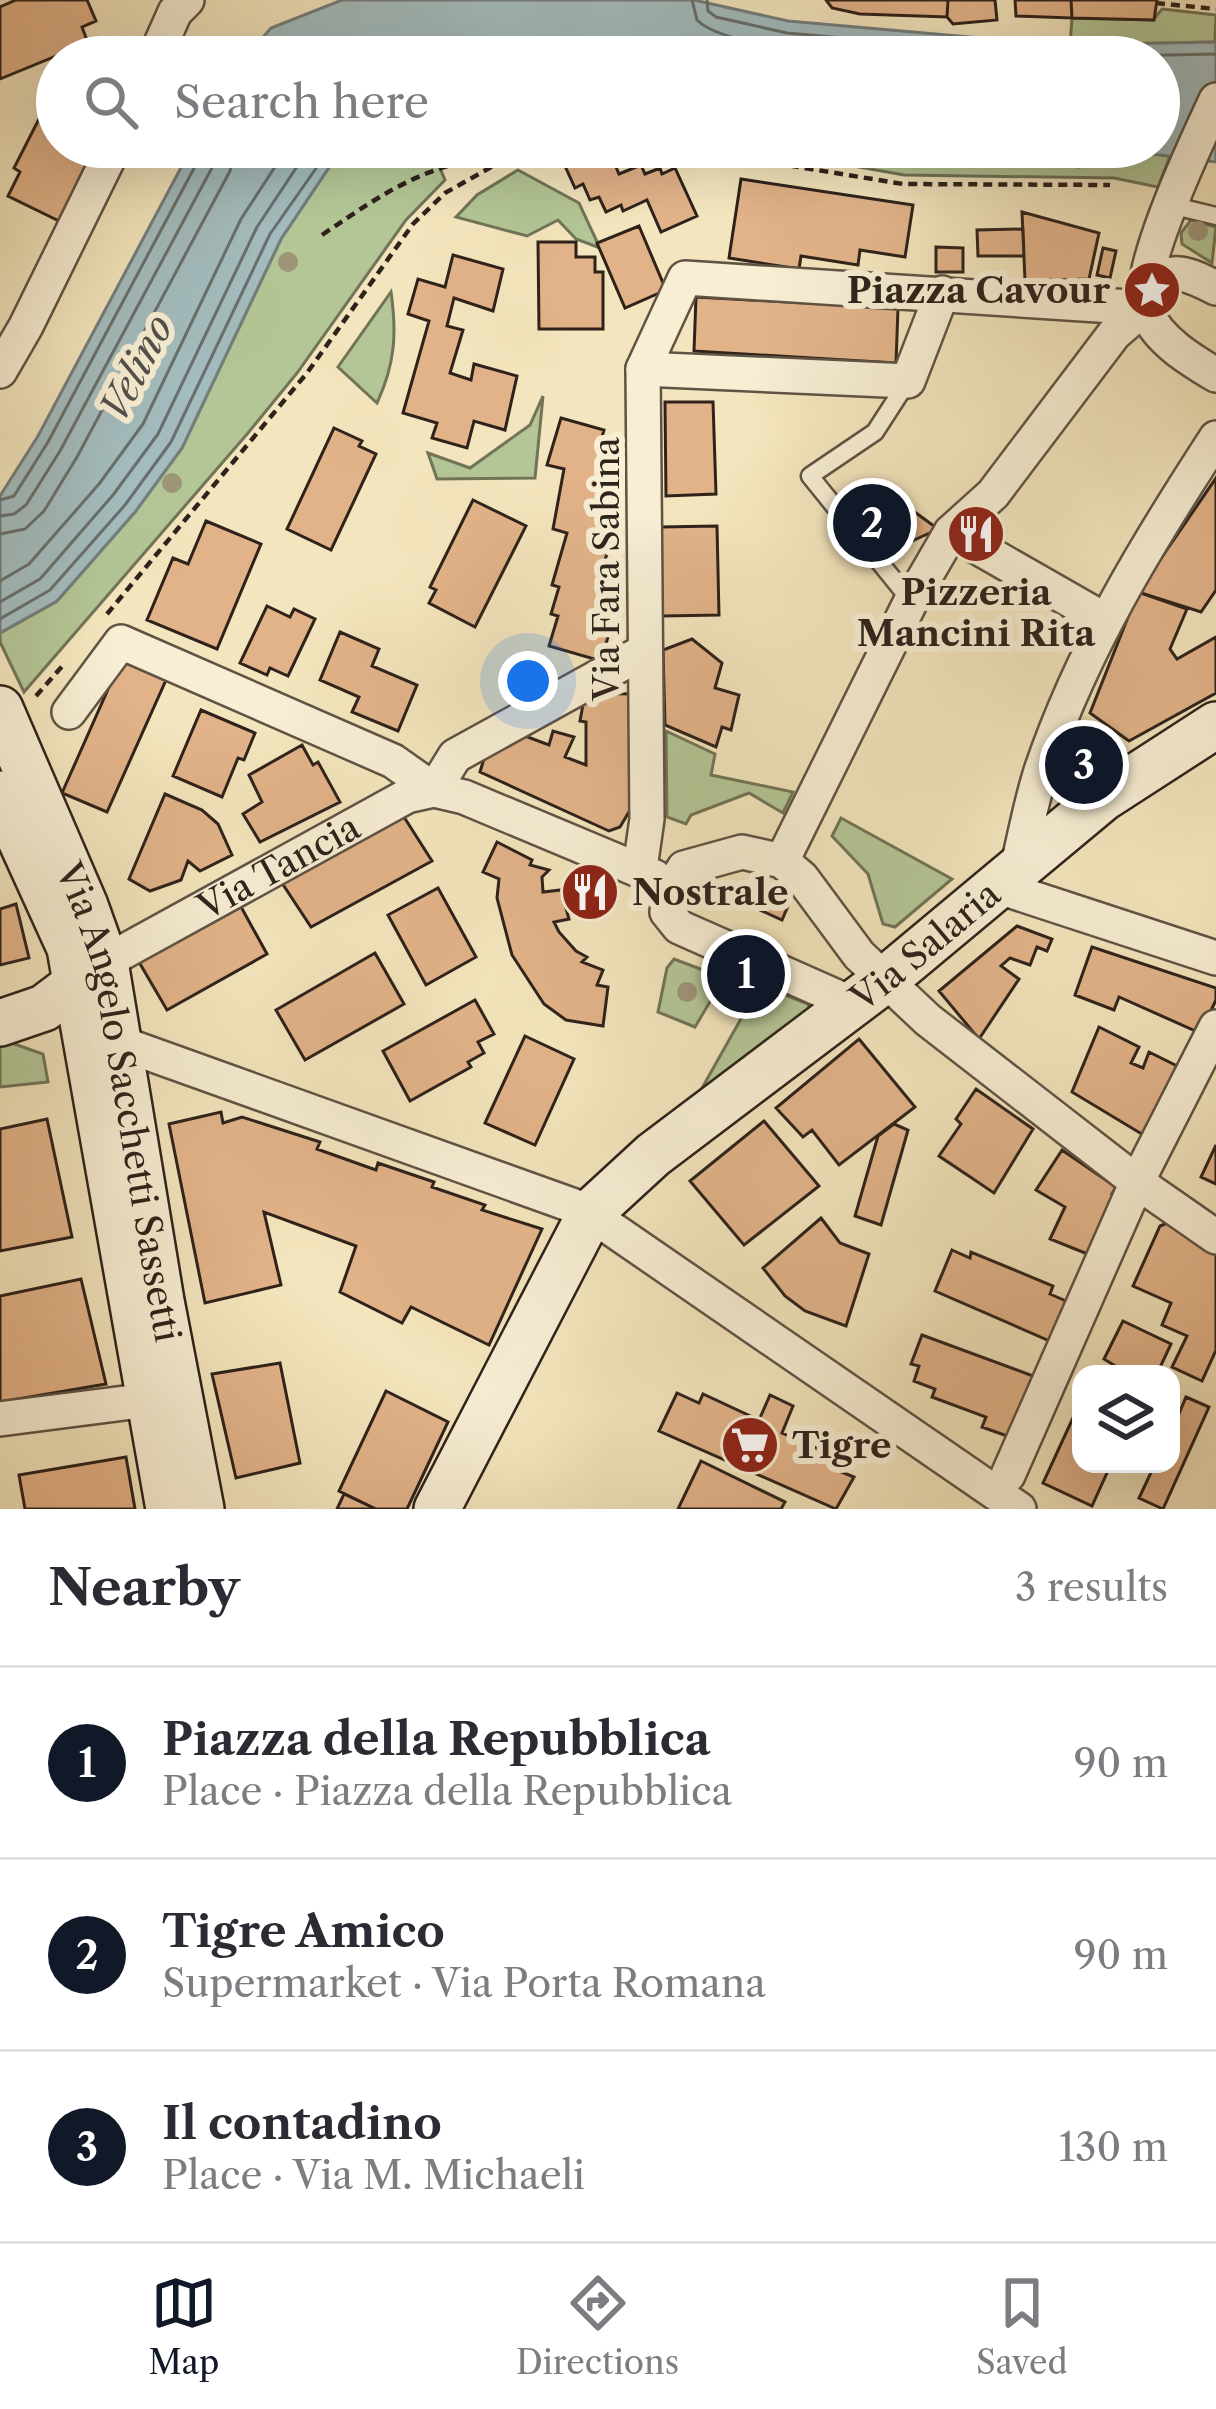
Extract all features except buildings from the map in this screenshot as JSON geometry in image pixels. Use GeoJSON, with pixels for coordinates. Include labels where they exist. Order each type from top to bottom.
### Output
{"type":"FeatureCollection","features":[{"type":"Feature","properties":{"kind":"main road","name":"Via Angelo Sacchetti Sassetti"},"geometry":{"type":"LineString","coordinates":[[12,709],[92,921],[89,973],[201,1509]]}},
{"type":"Feature","properties":{"kind":"main road","name":"Via Salaria"},"geometry":{"type":"LineString","coordinates":[[437,1509],[600,1220],[635,1171],[869,992],[1103,798],[1216,725]]}},
{"type":"Feature","properties":{"kind":"main road","name":"Via Angelo Sacchetti Sassetti"},"geometry":{"type":"LineString","coordinates":[[0,794],[70,948],[89,973]]}},
{"type":"Feature","properties":{"kind":"main road","name":"Via Tancia"},"geometry":{"type":"LineString","coordinates":[[0,1027],[44,1008],[89,973]]}},
{"type":"Feature","properties":{"kind":"main road"},"geometry":{"type":"LineString","coordinates":[[0,1027],[104,1050]]}},
{"type":"Feature","properties":{"kind":"main road","name":"Via Angelo Sacchetti Sassetti"},"geometry":{"type":"LineString","coordinates":[[104,1050],[148,1400],[169,1509]]}},
{"type":"Feature","properties":{"kind":"main road","name":"Via Salaria"},"geometry":{"type":"LineString","coordinates":[[467,1509],[600,1220]]}},
{"type":"Feature","properties":{"kind":"street"},"geometry":{"type":"LineString","coordinates":[[164,36],[175,12],[187,0]]}},
{"type":"Feature","properties":{"kind":"street"},"geometry":{"type":"LineString","coordinates":[[1216,100],[1189,206],[1146,296],[1157,330],[1216,375]]}},
{"type":"Feature","properties":{"kind":"street"},"geometry":{"type":"LineString","coordinates":[[0,371],[104,168]]}},
{"type":"Feature","properties":{"kind":"street"},"geometry":{"type":"LineString","coordinates":[[782,861],[911,601],[951,532],[993,494],[1114,334],[1167,273],[1191,276],[1216,288]]}},
{"type":"Feature","properties":{"kind":"street","name":"Via Fara Sabina"},"geometry":{"type":"LineString","coordinates":[[640,868],[647,819],[644,369],[685,278],[942,293]]}},
{"type":"Feature","properties":{"kind":"street"},"geometry":{"type":"LineString","coordinates":[[644,369],[908,381],[942,293],[1146,296]]}},
{"type":"Feature","properties":{"kind":"street"},"geometry":{"type":"LineString","coordinates":[[1216,438],[1138,558],[1105,620],[1041,771],[1006,877],[1216,958]]}},
{"type":"Feature","properties":{"kind":"street"},"geometry":{"type":"LineString","coordinates":[[951,532],[1105,620]]}},
{"type":"Feature","properties":{"kind":"street"},"geometry":{"type":"LineString","coordinates":[[69,712],[122,642],[393,761],[434,790],[464,797],[574,841],[640,868],[672,887]]}},
{"type":"Feature","properties":{"kind":"street"},"geometry":{"type":"LineString","coordinates":[[434,790],[455,756],[645,651]]}},
{"type":"Feature","properties":{"kind":"street","name":"Via Tancia"},"geometry":{"type":"LineString","coordinates":[[89,973],[407,796],[434,790]]}},
{"type":"Feature","properties":{"kind":"street"},"geometry":{"type":"LineString","coordinates":[[869,992],[860,955],[802,878],[782,861],[742,852],[716,857],[684,868],[672,887],[667,912],[679,927],[869,992],[928,1020],[1136,1182],[1216,1237]]}},
{"type":"Feature","properties":{"kind":"street"},"geometry":{"type":"LineString","coordinates":[[1007,1475],[1136,1182],[1216,1027]]}},
{"type":"Feature","properties":{"kind":"street"},"geometry":{"type":"LineString","coordinates":[[104,1050],[600,1220],[1018,1509]]}},
{"type":"Feature","properties":{"kind":"street"},"geometry":{"type":"LineString","coordinates":[[0,1419],[148,1400]]}},
{"type":"Feature","properties":{"kind":"lane"},"geometry":{"type":"LineString","coordinates":[[908,381],[875,432],[810,476],[911,601]]}},
{"type":"Feature","properties":{"kind":"path"},"geometry":{"type":"LineString","coordinates":[[1156,3],[1216,9]]}},
{"type":"Feature","properties":{"kind":"path"},"geometry":{"type":"LineString","coordinates":[[322,235],[390,189],[436,168]]}},
{"type":"Feature","properties":{"kind":"path"},"geometry":{"type":"LineString","coordinates":[[98,624],[307,373],[413,224],[445,193],[490,168]]}},
{"type":"Feature","properties":{"kind":"path"},"geometry":{"type":"LineString","coordinates":[[805,168],[903,184],[1110,185]]}},
{"type":"Feature","properties":{"kind":"path"},"geometry":{"type":"LineString","coordinates":[[12,709],[69,658]]}},
{"type":"Feature","properties":{"kind":"green space"},"geometry":{"type":"Polygon","coordinates":[[[1162,9],[1216,15],[1215,42],[1180,43],[1180,36],[1071,36],[1072,18],[1153,20],[1162,9]]]}},
{"type":"Feature","properties":{"kind":"green space"},"geometry":{"type":"Polygon","coordinates":[[[329,168],[440,168],[445,180],[406,220],[297,373],[248,433],[24,692],[0,633],[57,601],[135,512],[182,448],[281,239],[329,168]]]}},
{"type":"Feature","properties":{"kind":"green space"},"geometry":{"type":"Polygon","coordinates":[[[865,168],[1165,168],[1158,187],[1114,178],[904,175],[865,168]]]}},
{"type":"Feature","properties":{"kind":"green space"},"geometry":{"type":"Polygon","coordinates":[[[518,170],[579,203],[600,248],[576,239],[558,220],[527,236],[456,217],[477,195],[518,170]]]}},
{"type":"Feature","properties":{"kind":"green space"},"geometry":{"type":"Polygon","coordinates":[[[1191,220],[1216,227],[1212,263],[1182,244],[1181,233],[1191,220]]]}},
{"type":"Feature","properties":{"kind":"green space"},"geometry":{"type":"Polygon","coordinates":[[[391,292],[393,349],[377,403],[338,367],[391,292]]]}},
{"type":"Feature","properties":{"kind":"green space"},"geometry":{"type":"Polygon","coordinates":[[[543,396],[535,478],[437,479],[428,453],[470,468],[530,425],[543,396]]]}},
{"type":"Feature","properties":{"kind":"green space"},"geometry":{"type":"Polygon","coordinates":[[[666,731],[715,754],[711,775],[793,792],[783,813],[749,793],[691,815],[686,824],[667,817],[666,731]]]}},
{"type":"Feature","properties":{"kind":"green space"},"geometry":{"type":"Polygon","coordinates":[[[841,818],[952,879],[895,927],[883,924],[868,874],[832,836],[841,818]]]}},
{"type":"Feature","properties":{"kind":"green space"},"geometry":{"type":"Polygon","coordinates":[[[674,959],[716,975],[721,983],[695,1027],[658,1012],[667,968],[674,959]]]}},
{"type":"Feature","properties":{"kind":"green space"},"geometry":{"type":"Polygon","coordinates":[[[760,985],[808,1004],[810,1011],[697,1097],[760,985]]]}},
{"type":"Feature","properties":{"kind":"green space"},"geometry":{"type":"Polygon","coordinates":[[[9,1042],[43,1054],[48,1082],[0,1087],[0,1044],[9,1042]]]}},
{"type":"Feature","properties":{"kind":"water"},"geometry":{"type":"Polygon","coordinates":[[[342,0],[694,0],[788,21],[959,36],[264,36],[271,28],[342,0]]]}},
{"type":"Feature","properties":{"kind":"water"},"geometry":{"type":"Polygon","coordinates":[[[1216,42],[1216,162],[1180,158],[1180,43],[1216,42]]]}},
{"type":"Feature","properties":{"kind":"water","name":"Velino"},"geometry":{"type":"Polygon","coordinates":[[[181,168],[329,168],[281,239],[182,448],[135,512],[57,601],[0,633],[0,496],[38,436],[181,168]]]}},
{"type":"Feature","properties":{"kind":"place","name":"Piazza Cavour"},"geometry":{"type":"Point","coordinates":[1152,290]}},
{"type":"Feature","properties":{"kind":"place","name":"Tigre Amico"},"geometry":{"type":"Point","coordinates":[872,523]}},
{"type":"Feature","properties":{"kind":"place","name":"Pizzeria Mancini Rita"},"geometry":{"type":"Point","coordinates":[976,534]}},
{"type":"Feature","properties":{"kind":"place","name":"Il contadino"},"geometry":{"type":"Point","coordinates":[1084,765]}},
{"type":"Feature","properties":{"kind":"place","name":"Nostrale"},"geometry":{"type":"Point","coordinates":[590,892]}},
{"type":"Feature","properties":{"kind":"place","name":"Piazza della Repubblica"},"geometry":{"type":"Point","coordinates":[746,974]}},
{"type":"Feature","properties":{"kind":"place","name":"Tigre"},"geometry":{"type":"Point","coordinates":[750,1445]}}]}
